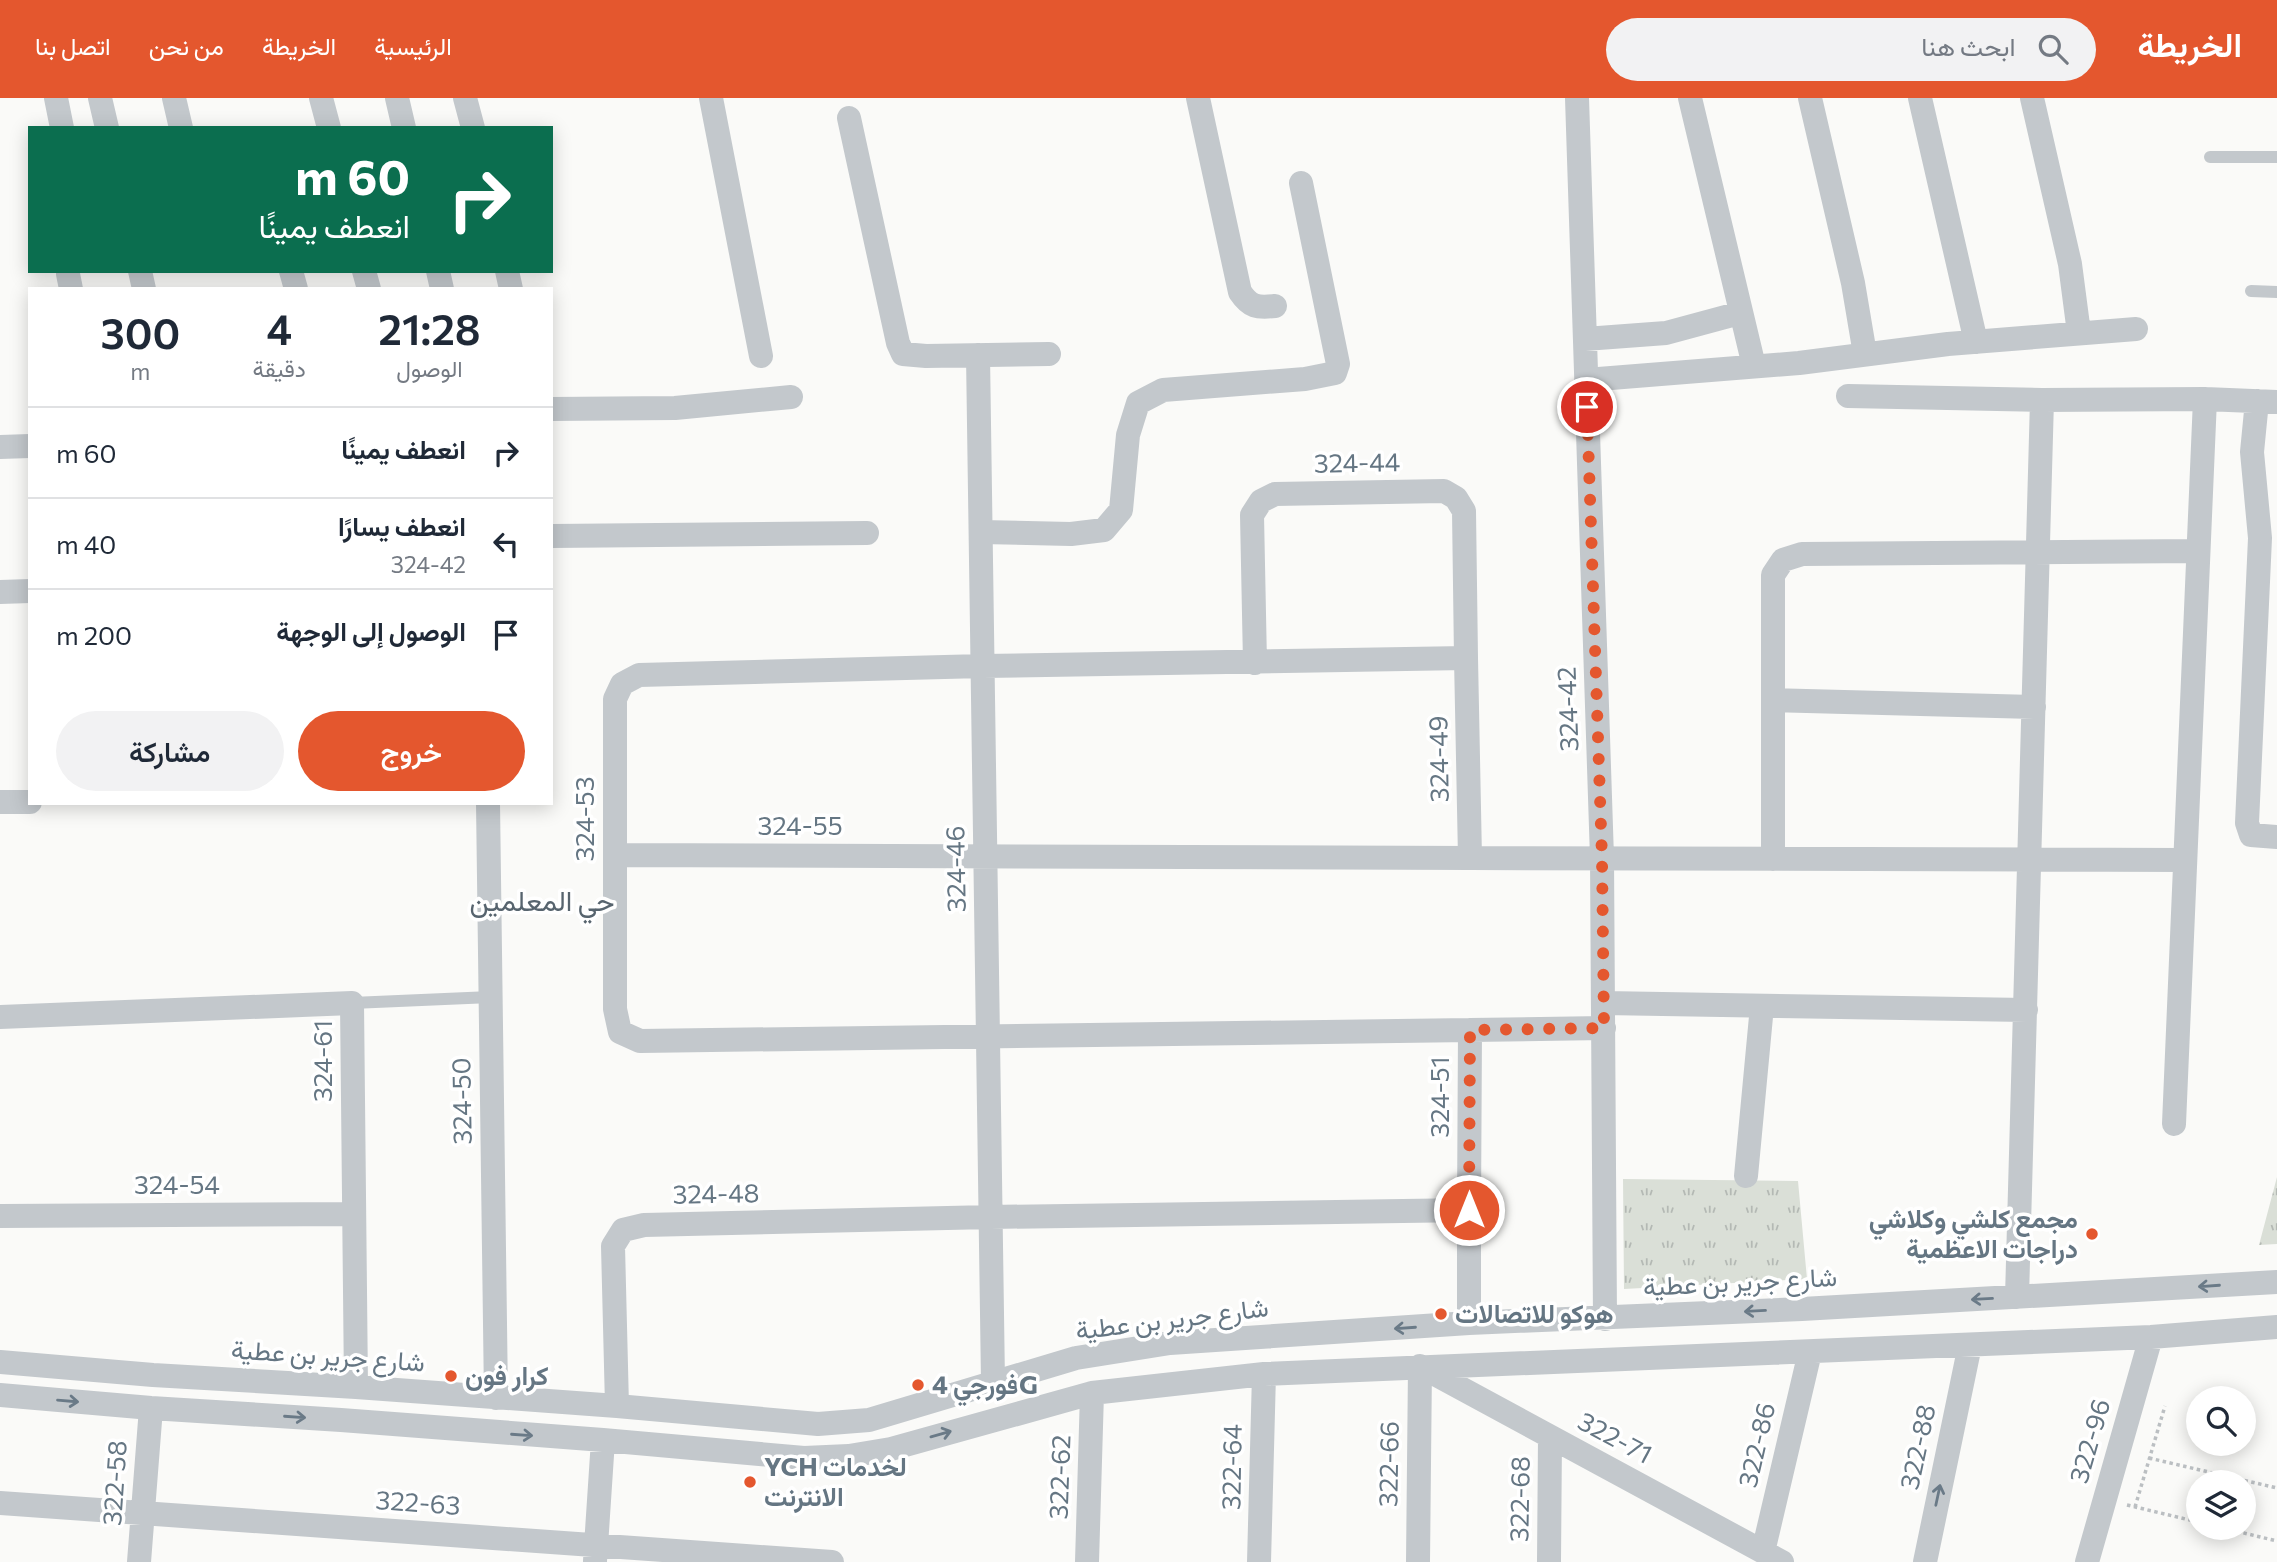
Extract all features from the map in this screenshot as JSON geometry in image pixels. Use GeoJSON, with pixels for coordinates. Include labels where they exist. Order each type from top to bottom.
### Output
{"type":"FeatureCollection","features":[{"type":"Feature","properties":{"kind":"street"},"geometry":{"type":"LineString","coordinates":[[56,98],[62,126]]}},
{"type":"Feature","properties":{"kind":"street"},"geometry":{"type":"LineString","coordinates":[[100,98],[107,126]]}},
{"type":"Feature","properties":{"kind":"street"},"geometry":{"type":"LineString","coordinates":[[174,98],[181,126]]}},
{"type":"Feature","properties":{"kind":"street"},"geometry":{"type":"LineString","coordinates":[[321,98],[328,126]]}},
{"type":"Feature","properties":{"kind":"street"},"geometry":{"type":"LineString","coordinates":[[397,98],[404,126]]}},
{"type":"Feature","properties":{"kind":"street"},"geometry":{"type":"LineString","coordinates":[[465,98],[472,126]]}},
{"type":"Feature","properties":{"kind":"street"},"geometry":{"type":"LineString","coordinates":[[711,98],[761,356]]}},
{"type":"Feature","properties":{"kind":"street"},"geometry":{"type":"LineString","coordinates":[[1198,98],[1240,292],[1248,304],[1259,308],[1275,306]]}},
{"type":"Feature","properties":{"kind":"street","name":"324-42"},"geometry":{"type":"LineString","coordinates":[[1577,98],[1602,858],[1605,1319]]}},
{"type":"Feature","properties":{"kind":"street"},"geometry":{"type":"LineString","coordinates":[[1690,98],[1754,366]]}},
{"type":"Feature","properties":{"kind":"street"},"geometry":{"type":"LineString","coordinates":[[1810,98],[1853,284],[1865,354]]}},
{"type":"Feature","properties":{"kind":"street"},"geometry":{"type":"LineString","coordinates":[[1920,98],[1976,342]]}},
{"type":"Feature","properties":{"kind":"street"},"geometry":{"type":"LineString","coordinates":[[2032,98],[2070,264],[2079,333]]}},
{"type":"Feature","properties":{"kind":"street"},"geometry":{"type":"LineString","coordinates":[[849,118],[898,343],[903,354],[1049,354]]}},
{"type":"Feature","properties":{"kind":"street"},"geometry":{"type":"LineString","coordinates":[[981,532],[1071,534],[1104,530],[1121,510],[1128,435],[1138,403],[1163,390],[1305,379],[1335,373],[1338,364],[1301,183]]}},
{"type":"Feature","properties":{"kind":"street"},"geometry":{"type":"LineString","coordinates":[[1585,339],[1666,333],[1740,313]]}},
{"type":"Feature","properties":{"kind":"street"},"geometry":{"type":"LineString","coordinates":[[1586,380],[1799,363],[1976,342],[2136,329]]}},
{"type":"Feature","properties":{"kind":"street","name":"324-46"},"geometry":{"type":"LineString","coordinates":[[978,355],[993,1382]]}},
{"type":"Feature","properties":{"kind":"street"},"geometry":{"type":"LineString","coordinates":[[1848,396],[2042,400],[2205,399],[2267,402],[2252,452],[2260,538],[2247,823],[2251,835],[2277,837]]}},
{"type":"Feature","properties":{"kind":"street"},"geometry":{"type":"LineString","coordinates":[[553,410],[675,408],[791,397]]}},
{"type":"Feature","properties":{"kind":"street"},"geometry":{"type":"LineString","coordinates":[[2174,1124],[2205,399]]}},
{"type":"Feature","properties":{"kind":"street"},"geometry":{"type":"LineString","coordinates":[[2017,1297],[2042,400]]}},
{"type":"Feature","properties":{"kind":"street"},"geometry":{"type":"LineString","coordinates":[[0,447],[28,446]]}},
{"type":"Feature","properties":{"kind":"street","name":"324-44"},"geometry":{"type":"LineString","coordinates":[[1255,663],[1252,515],[1261,501],[1275,494],[1444,491],[1456,498],[1464,511],[1466,658]]}},
{"type":"Feature","properties":{"kind":"street"},"geometry":{"type":"LineString","coordinates":[[553,537],[867,533]]}},
{"type":"Feature","properties":{"kind":"street"},"geometry":{"type":"LineString","coordinates":[[1773,859],[1773,575],[1783,559],[1802,554],[2198,551]]}},
{"type":"Feature","properties":{"kind":"street"},"geometry":{"type":"LineString","coordinates":[[0,592],[28,592]]}},
{"type":"Feature","properties":{"kind":"street"},"geometry":{"type":"LineString","coordinates":[[983,666],[1466,658]]}},
{"type":"Feature","properties":{"kind":"street","name":"324-49"},"geometry":{"type":"LineString","coordinates":[[1466,658],[1470,858]]}},
{"type":"Feature","properties":{"kind":"street","name":"324-53"},"geometry":{"type":"LineString","coordinates":[[983,666],[639,675],[622,684],[615,699],[615,1009],[620,1032],[639,1041],[988,1037]]}},
{"type":"Feature","properties":{"kind":"street"},"geometry":{"type":"LineString","coordinates":[[1773,700],[2034,707]]}},
{"type":"Feature","properties":{"kind":"street"},"geometry":{"type":"LineString","coordinates":[[0,802],[28,802]]}},
{"type":"Feature","properties":{"kind":"street","name":"324-50"},"geometry":{"type":"LineString","coordinates":[[488,805],[496,1398]]}},
{"type":"Feature","properties":{"kind":"street","name":"324-55"},"geometry":{"type":"LineString","coordinates":[[615,855],[986,856]]}},
{"type":"Feature","properties":{"kind":"street"},"geometry":{"type":"LineString","coordinates":[[986,856],[2185,860]]}},
{"type":"Feature","properties":{"kind":"street","name":"324-61"},"geometry":{"type":"LineString","coordinates":[[0,1017],[352,1003],[356,1387]]}},
{"type":"Feature","properties":{"kind":"street"},"geometry":{"type":"LineString","coordinates":[[1604,1003],[2026,1010]]}},
{"type":"Feature","properties":{"kind":"street"},"geometry":{"type":"LineString","coordinates":[[1746,1176],[1762,1006]]}},
{"type":"Feature","properties":{"kind":"street"},"geometry":{"type":"LineString","coordinates":[[1470,1030],[1604,1028]]}},
{"type":"Feature","properties":{"kind":"street","name":"324-51"},"geometry":{"type":"LineString","coordinates":[[988,1037],[1470,1030],[1469,1323]]}},
{"type":"Feature","properties":{"kind":"street"},"geometry":{"type":"LineString","coordinates":[[991,1217],[1469,1210]]}},
{"type":"Feature","properties":{"kind":"street","name":"324-54"},"geometry":{"type":"LineString","coordinates":[[0,1216],[354,1214]]}},
{"type":"Feature","properties":{"kind":"street","name":"324-48"},"geometry":{"type":"LineString","coordinates":[[617,1406],[613,1246],[623,1230],[643,1225],[991,1217]]}},
{"type":"Feature","properties":{"kind":"street","name":"شارع جرير بن عطية"},"geometry":{"type":"LineString","coordinates":[[0,1362],[617,1406],[818,1424],[869,1419],[1076,1358],[1170,1343],[1469,1323],[1605,1319],[2277,1282]]}},
{"type":"Feature","properties":{"kind":"street"},"geometry":{"type":"LineString","coordinates":[[0,1395],[603,1440],[804,1458],[849,1456],[891,1449],[1092,1393],[1264,1374],[2151,1337],[2277,1327]]}},
{"type":"Feature","properties":{"kind":"street"},"geometry":{"type":"LineString","coordinates":[[1329,1333],[1329,1371]]}},
{"type":"Feature","properties":{"kind":"street","name":"322-96"},"geometry":{"type":"LineString","coordinates":[[2087,1562],[2151,1337]]}},
{"type":"Feature","properties":{"kind":"street","name":"322-88"},"geometry":{"type":"LineString","coordinates":[[1925,1562],[1970,1345]]}},
{"type":"Feature","properties":{"kind":"street","name":"322-86"},"geometry":{"type":"LineString","coordinates":[[1772,1557],[1810,1352]]}},
{"type":"Feature","properties":{"kind":"street","name":"322-71"},"geometry":{"type":"LineString","coordinates":[[1420,1366],[1772,1557]]}},
{"type":"Feature","properties":{"kind":"street","name":"322-66"},"geometry":{"type":"LineString","coordinates":[[1418,1562],[1420,1366]]}},
{"type":"Feature","properties":{"kind":"street","name":"322-64"},"geometry":{"type":"LineString","coordinates":[[1259,1562],[1264,1374]]}},
{"type":"Feature","properties":{"kind":"street"},"geometry":{"type":"LineString","coordinates":[[225,1379],[228,1412]]}},
{"type":"Feature","properties":{"kind":"street","name":"322-62"},"geometry":{"type":"LineString","coordinates":[[1087,1562],[1092,1393]]}},
{"type":"Feature","properties":{"kind":"street","name":"322-58"},"geometry":{"type":"LineString","coordinates":[[139,1562],[151,1408]]}},
{"type":"Feature","properties":{"kind":"street"},"geometry":{"type":"LineString","coordinates":[[753,1454],[756,1420]]}},
{"type":"Feature","properties":{"kind":"street","name":"322-68"},"geometry":{"type":"LineString","coordinates":[[1549,1562],[1550,1437]]}},
{"type":"Feature","properties":{"kind":"street"},"geometry":{"type":"LineString","coordinates":[[596,1554],[603,1440]]}},
{"type":"Feature","properties":{"kind":"street","name":"322-63"},"geometry":{"type":"LineString","coordinates":[[0,1503],[143,1513],[596,1554],[832,1562]]}},
{"type":"Feature","properties":{"kind":"lane"},"geometry":{"type":"LineString","coordinates":[[2210,158],[2277,157]]}},
{"type":"Feature","properties":{"kind":"lane"},"geometry":{"type":"LineString","coordinates":[[2251,291],[2277,292]]}},
{"type":"Feature","properties":{"kind":"lane"},"geometry":{"type":"LineString","coordinates":[[352,1003],[491,997]]}},
{"type":"Feature","properties":{"kind":"path"},"geometry":{"type":"LineString","coordinates":[[2135,1507],[2165,1406]]}},
{"type":"Feature","properties":{"kind":"path"},"geometry":{"type":"LineString","coordinates":[[2149,1458],[2277,1488]]}},
{"type":"Feature","properties":{"kind":"path"},"geometry":{"type":"LineString","coordinates":[[2104,1499],[2186,1519]]}},
{"type":"Feature","properties":{"kind":"path"},"geometry":{"type":"LineString","coordinates":[[2256,1536],[2277,1541]]}},
{"type":"Feature","properties":{"kind":"green space"},"geometry":{"type":"Polygon","coordinates":[[[2277,1177],[2277,1244],[2259,1245],[2277,1177]]]}},
{"type":"Feature","properties":{"kind":"green space"},"geometry":{"type":"Polygon","coordinates":[[[1623,1179],[1798,1181],[1807,1279],[1624,1289],[1623,1179]]]}},
{"type":"Feature","properties":{"kind":"place","name":"مجمع كلشي وكلاشي دراجات الاعظمية"},"geometry":{"type":"Point","coordinates":[2092,1234]}},
{"type":"Feature","properties":{"kind":"place","name":"هوكو للاتصالات"},"geometry":{"type":"Point","coordinates":[1441,1314]}},
{"type":"Feature","properties":{"kind":"place","name":"كرار فون"},"geometry":{"type":"Point","coordinates":[451,1376]}},
{"type":"Feature","properties":{"kind":"place","name":"فورجي 4G"},"geometry":{"type":"Point","coordinates":[918,1385]}},
{"type":"Feature","properties":{"kind":"place","name":"YCH لخدمات الانترنت"},"geometry":{"type":"Point","coordinates":[750,1482]}},
{"type":"Feature","properties":{"kind":"district","name":"حي المعلمين"},"geometry":{"type":"Point","coordinates":[542,901]}},
{"type":"Feature","properties":{"kind":"route"},"geometry":{"type":"LineString","coordinates":[[1469,1210],[1470,1030],[1604,1028],[1602,858],[1587,407]]}}]}
